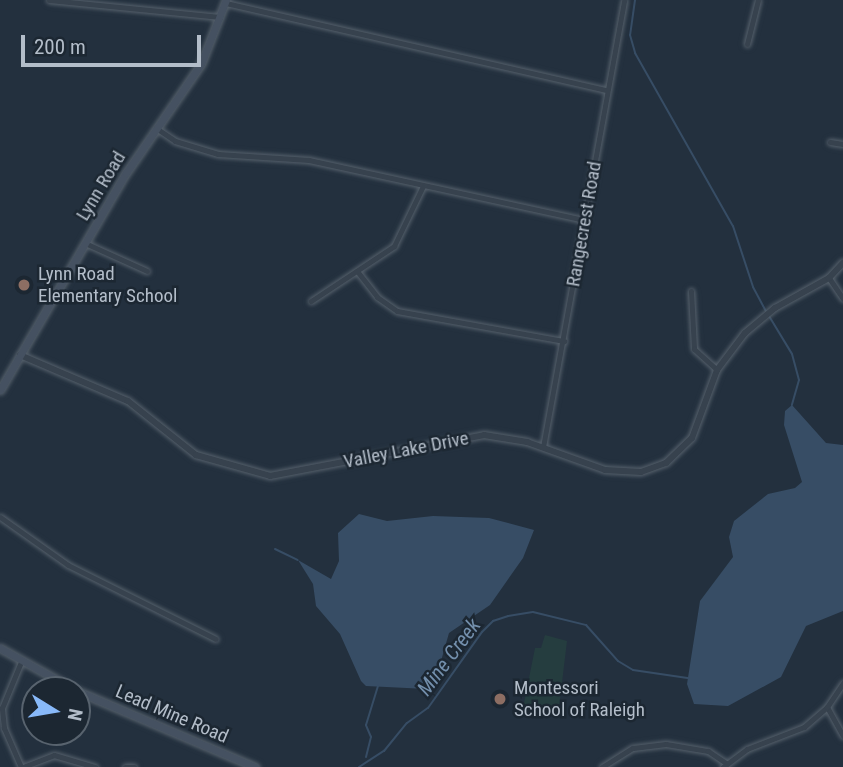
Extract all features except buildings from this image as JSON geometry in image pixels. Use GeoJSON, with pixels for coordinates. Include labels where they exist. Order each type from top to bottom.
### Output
{"type":"FeatureCollection","features":[{"type":"Feature","properties":{"kind":"main road","name":"Lynn Road"},"geometry":{"type":"LineString","coordinates":[[0,390],[85,243],[156,128],[201,64],[226,2]]}},
{"type":"Feature","properties":{"kind":"main road","name":"Lead Mine Road"},"geometry":{"type":"LineString","coordinates":[[0,649],[48,676]]}},
{"type":"Feature","properties":{"kind":"main road","name":"Lead Mine Road"},"geometry":{"type":"LineString","coordinates":[[91,696],[255,767]]}},
{"type":"Feature","properties":{"kind":"street"},"geometry":{"type":"LineString","coordinates":[[49,0],[222,17]]}},
{"type":"Feature","properties":{"kind":"street","name":"Rangecrest Road"},"geometry":{"type":"LineString","coordinates":[[543,447],[624,0]]}},
{"type":"Feature","properties":{"kind":"street"},"geometry":{"type":"LineString","coordinates":[[747,44],[758,0]]}},
{"type":"Feature","properties":{"kind":"street"},"geometry":{"type":"LineString","coordinates":[[226,2],[607,90]]}},
{"type":"Feature","properties":{"kind":"street"},"geometry":{"type":"LineString","coordinates":[[156,128],[175,141],[218,154],[309,160],[423,187],[585,220]]}},
{"type":"Feature","properties":{"kind":"street"},"geometry":{"type":"LineString","coordinates":[[830,142],[843,144]]}},
{"type":"Feature","properties":{"kind":"street"},"geometry":{"type":"LineString","coordinates":[[311,301],[394,246],[423,187]]}},
{"type":"Feature","properties":{"kind":"street"},"geometry":{"type":"LineString","coordinates":[[85,243],[147,271]]}},
{"type":"Feature","properties":{"kind":"street","name":"Valley Lake Drive"},"geometry":{"type":"LineString","coordinates":[[20,355],[128,401],[196,455],[270,476],[467,437],[499,436],[543,447],[605,470],[652,470],[677,455],[692,439],[717,370],[761,317],[829,278],[843,263]]}},
{"type":"Feature","properties":{"kind":"street"},"geometry":{"type":"LineString","coordinates":[[357,271],[377,297],[397,310],[564,341]]}},
{"type":"Feature","properties":{"kind":"street"},"geometry":{"type":"LineString","coordinates":[[829,278],[843,299]]}},
{"type":"Feature","properties":{"kind":"street"},"geometry":{"type":"LineString","coordinates":[[691,291],[694,349],[717,370]]}},
{"type":"Feature","properties":{"kind":"street"},"geometry":{"type":"LineString","coordinates":[[0,517],[68,565],[216,639]]}},
{"type":"Feature","properties":{"kind":"street"},"geometry":{"type":"LineString","coordinates":[[21,662],[4,695],[2,712],[22,767],[54,755],[95,767]]}},
{"type":"Feature","properties":{"kind":"street"},"geometry":{"type":"LineString","coordinates":[[603,767],[633,748],[666,744],[708,751],[724,765],[747,749],[804,727],[827,708],[843,683]]}},
{"type":"Feature","properties":{"kind":"street"},"geometry":{"type":"LineString","coordinates":[[827,708],[835,718],[837,731],[843,736]]}},
{"type":"Feature","properties":{"kind":"street"},"geometry":{"type":"LineString","coordinates":[[835,718],[843,716]]}},
{"type":"Feature","properties":{"kind":"street"},"geometry":{"type":"LineString","coordinates":[[125,767],[134,767]]}},
{"type":"Feature","properties":{"kind":"green space"},"geometry":{"type":"Polygon","coordinates":[[[545,635],[567,641],[558,716],[523,708],[535,648],[541,648],[545,635]]]}},
{"type":"Feature","properties":{"kind":"water"},"geometry":{"type":"Polygon","coordinates":[[[792,405],[826,443],[843,445],[843,611],[806,626],[781,677],[728,706],[694,704],[687,684],[700,601],[733,557],[729,537],[734,521],[768,494],[795,488],[802,482],[784,425],[785,411],[792,405]]]}},
{"type":"Feature","properties":{"kind":"water"},"geometry":{"type":"Polygon","coordinates":[[[359,514],[387,521],[433,516],[489,518],[534,530],[523,558],[490,605],[449,633],[435,682],[427,689],[366,686],[361,681],[340,634],[316,606],[313,584],[298,560],[331,579],[339,561],[338,533],[359,514]]]}},
{"type":"Feature","properties":{"kind":"waterway"},"geometry":{"type":"LineString","coordinates":[[635,0],[630,35],[635,53],[733,226],[753,287],[766,311]]}},
{"type":"Feature","properties":{"kind":"waterway"},"geometry":{"type":"LineString","coordinates":[[769,316],[792,354],[799,380],[792,405]]}},
{"type":"Feature","properties":{"kind":"waterway"},"geometry":{"type":"LineString","coordinates":[[275,549],[298,560]]}},
{"type":"Feature","properties":{"kind":"waterway","name":"Mine Creek"},"geometry":{"type":"LineString","coordinates":[[359,767],[384,751],[407,723],[428,708],[482,632],[493,621],[508,616],[533,612],[586,625],[618,661],[633,670],[687,678]]}},
{"type":"Feature","properties":{"kind":"waterway"},"geometry":{"type":"LineString","coordinates":[[366,757],[371,737],[366,725],[378,686]]}},
{"type":"Feature","properties":{"kind":"place","name":"Lynn Road Elementary School"},"geometry":{"type":"Point","coordinates":[24,285]}},
{"type":"Feature","properties":{"kind":"place","name":"Montessori School of Raleigh"},"geometry":{"type":"Point","coordinates":[500,699]}}]}
